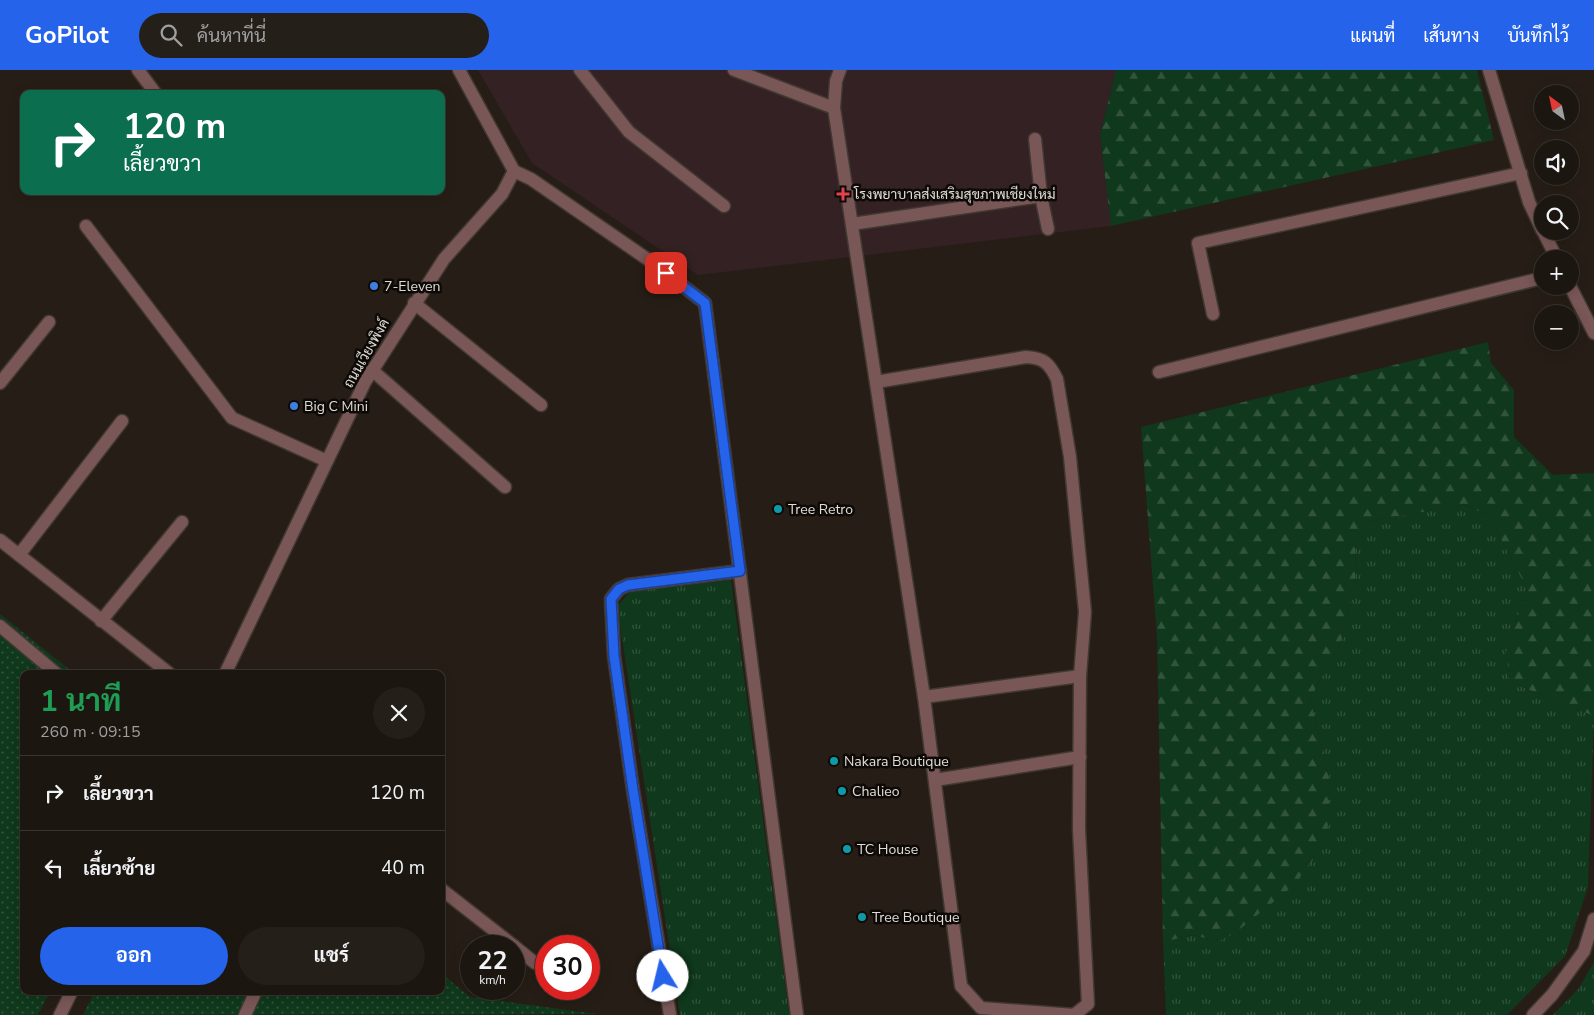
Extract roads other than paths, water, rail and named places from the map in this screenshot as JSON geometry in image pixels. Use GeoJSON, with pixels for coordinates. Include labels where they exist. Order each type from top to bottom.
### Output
{"type":"FeatureCollection","features":[{"type":"Feature","properties":{"kind":"street"},"geometry":{"type":"LineString","coordinates":[[138,70],[153,90]]}},
{"type":"Feature","properties":{"kind":"street"},"geometry":{"type":"LineString","coordinates":[[459,70],[514,171],[530,179],[653,263],[705,303],[797,1015]]}},
{"type":"Feature","properties":{"kind":"street"},"geometry":{"type":"LineString","coordinates":[[580,70],[629,132],[724,206]]}},
{"type":"Feature","properties":{"kind":"street"},"geometry":{"type":"LineString","coordinates":[[734,70],[834,108]]}},
{"type":"Feature","properties":{"kind":"street"},"geometry":{"type":"LineString","coordinates":[[840,70],[836,82],[834,108],[924,697],[961,986],[981,1008],[1074,1015],[1088,1004],[1079,829],[1080,676],[1086,612],[1064,408],[1057,379],[1052,369],[1039,358],[1026,357],[876,382]]}},
{"type":"Feature","properties":{"kind":"street"},"geometry":{"type":"LineString","coordinates":[[1489,70],[1529,202],[1534,212]]}},
{"type":"Feature","properties":{"kind":"street"},"geometry":{"type":"LineString","coordinates":[[1035,139],[1041,196],[1048,229]]}},
{"type":"Feature","properties":{"kind":"street","name":"ถนนเวียงพิงค์"},"geometry":{"type":"LineString","coordinates":[[227,670],[372,370],[444,259],[502,194],[514,171]]}},
{"type":"Feature","properties":{"kind":"street"},"geometry":{"type":"LineString","coordinates":[[1213,314],[1198,243],[1521,173]]}},
{"type":"Feature","properties":{"kind":"street"},"geometry":{"type":"LineString","coordinates":[[852,224],[1041,196]]}},
{"type":"Feature","properties":{"kind":"street"},"geometry":{"type":"LineString","coordinates":[[86,226],[232,418],[327,461]]}},
{"type":"Feature","properties":{"kind":"street"},"geometry":{"type":"LineString","coordinates":[[1159,372],[1534,280]]}},
{"type":"Feature","properties":{"kind":"street"},"geometry":{"type":"LineString","coordinates":[[1577,295],[1588,310],[1594,333]]}},
{"type":"Feature","properties":{"kind":"street"},"geometry":{"type":"LineString","coordinates":[[414,303],[540,405]]}},
{"type":"Feature","properties":{"kind":"street"},"geometry":{"type":"LineString","coordinates":[[0,383],[49,322]]}},
{"type":"Feature","properties":{"kind":"street"},"geometry":{"type":"LineString","coordinates":[[372,370],[505,487]]}},
{"type":"Feature","properties":{"kind":"street"},"geometry":{"type":"LineString","coordinates":[[18,555],[122,422]]}},
{"type":"Feature","properties":{"kind":"street"},"geometry":{"type":"LineString","coordinates":[[101,621],[182,522]]}},
{"type":"Feature","properties":{"kind":"street"},"geometry":{"type":"LineString","coordinates":[[0,540],[165,670]]}},
{"type":"Feature","properties":{"kind":"street"},"geometry":{"type":"LineString","coordinates":[[670,1015],[631,780],[614,656],[611,599],[619,589],[628,585],[740,571]]}},
{"type":"Feature","properties":{"kind":"street"},"geometry":{"type":"LineString","coordinates":[[0,626],[52,670]]}},
{"type":"Feature","properties":{"kind":"street"},"geometry":{"type":"LineString","coordinates":[[924,697],[1080,676]]}},
{"type":"Feature","properties":{"kind":"street"},"geometry":{"type":"LineString","coordinates":[[935,780],[1080,757]]}},
{"type":"Feature","properties":{"kind":"street"},"geometry":{"type":"LineString","coordinates":[[445,892],[500,935]]}},
{"type":"Feature","properties":{"kind":"street"},"geometry":{"type":"LineString","coordinates":[[1533,1015],[1552,995],[1584,951],[1594,920]]}},
{"type":"Feature","properties":{"kind":"street"},"geometry":{"type":"LineString","coordinates":[[525,955],[535,963]]}},
{"type":"Feature","properties":{"kind":"street"},"geometry":{"type":"LineString","coordinates":[[60,1015],[70,995]]}},
{"type":"Feature","properties":{"kind":"street"},"geometry":{"type":"LineString","coordinates":[[245,1015],[254,995]]}},
{"type":"Feature","properties":{"kind":"place","name":"โรงพยาบาลส่งเสริมสุขภาพเชียงใหม่"},"geometry":{"type":"Point","coordinates":[843,194]}},
{"type":"Feature","properties":{"kind":"place","name":"7-Eleven"},"geometry":{"type":"Point","coordinates":[374,286]}},
{"type":"Feature","properties":{"kind":"place","name":"Big C Mini"},"geometry":{"type":"Point","coordinates":[294,406]}},
{"type":"Feature","properties":{"kind":"place","name":"Tree Retro"},"geometry":{"type":"Point","coordinates":[778,509]}},
{"type":"Feature","properties":{"kind":"place","name":"Nakara Boutique"},"geometry":{"type":"Point","coordinates":[834,761]}},
{"type":"Feature","properties":{"kind":"place","name":"Chalieo"},"geometry":{"type":"Point","coordinates":[842,791]}},
{"type":"Feature","properties":{"kind":"place","name":"TC House"},"geometry":{"type":"Point","coordinates":[847,849]}},
{"type":"Feature","properties":{"kind":"place","name":"Tree Boutique"},"geometry":{"type":"Point","coordinates":[862,917]}}]}
